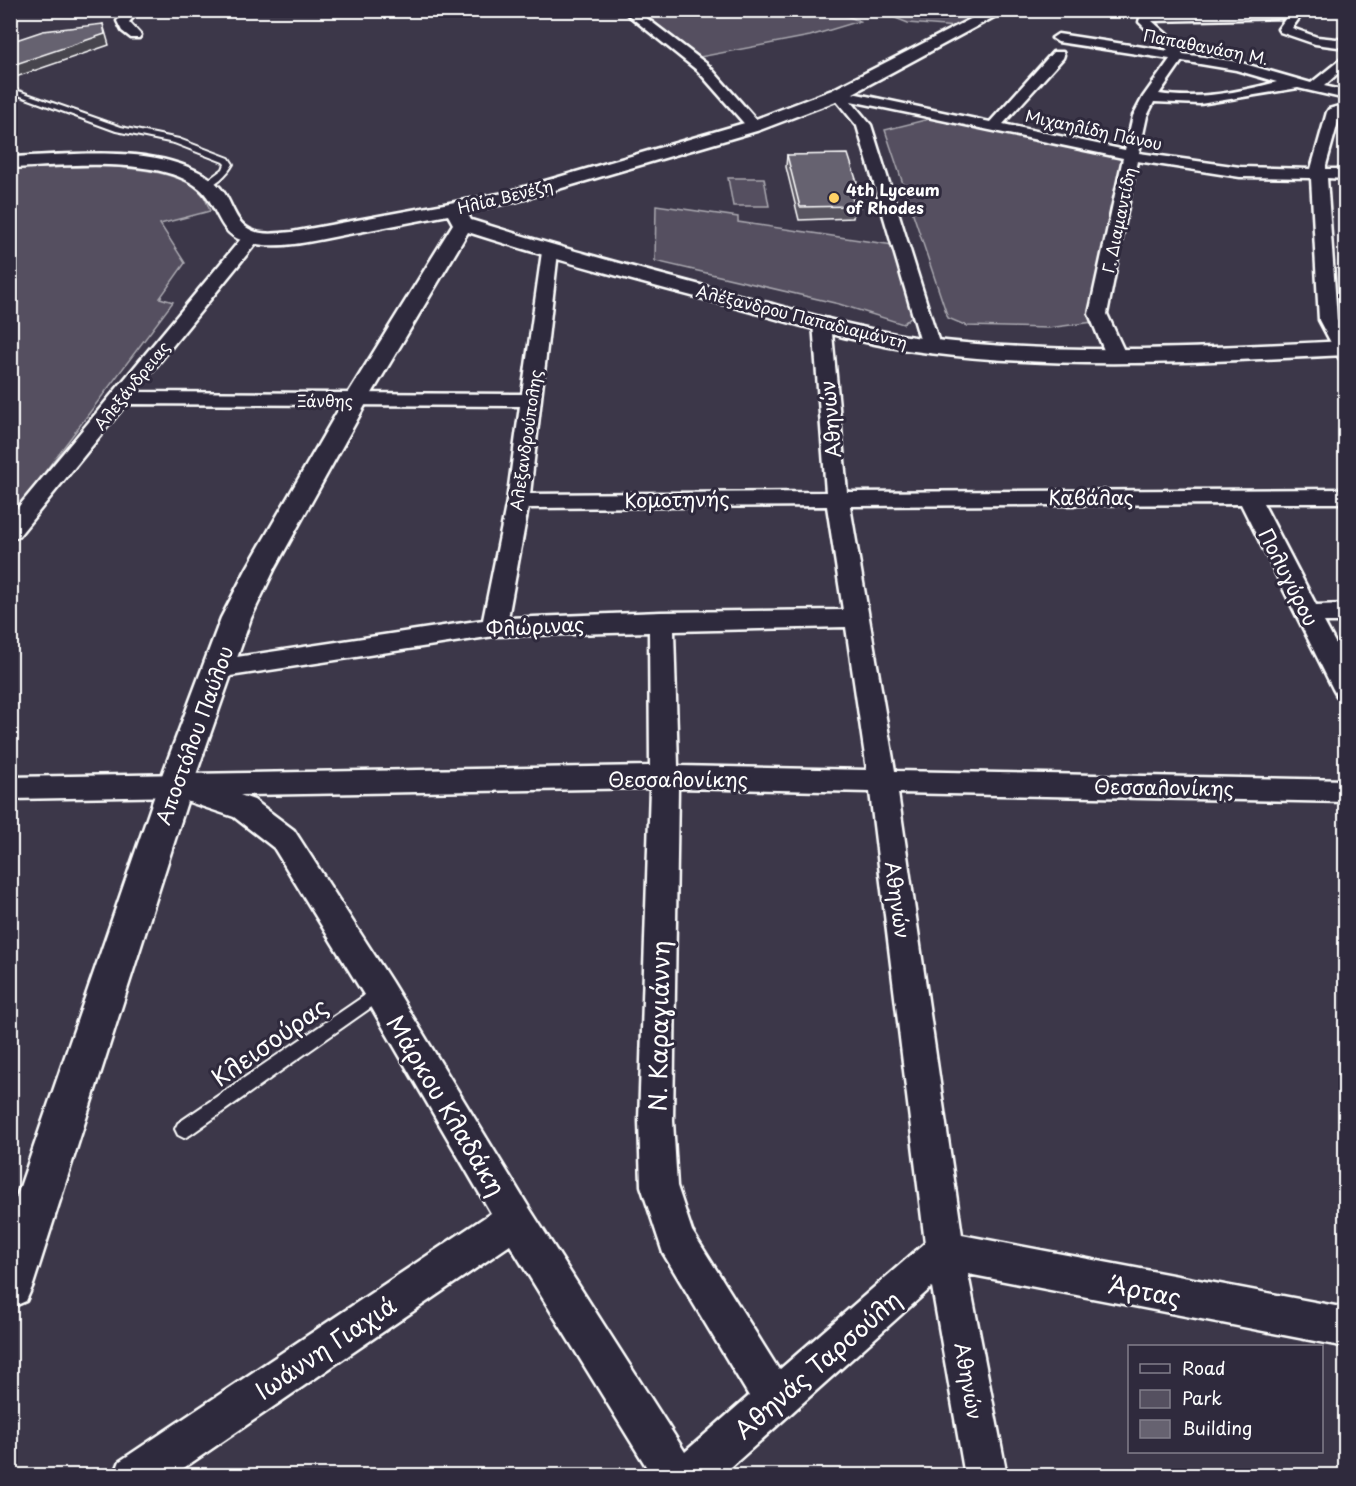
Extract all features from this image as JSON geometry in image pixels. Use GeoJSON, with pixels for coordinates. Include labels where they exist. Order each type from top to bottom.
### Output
{"type":"FeatureCollection","features":[{"type":"Feature","properties":{"kind":"street"},"geometry":{"type":"LineString","coordinates":[[134,10],[123,21],[126,28],[135,35]]}},
{"type":"Feature","properties":{"kind":"street"},"geometry":{"type":"LineString","coordinates":[[628,10],[703,68],[754,126]]}},
{"type":"Feature","properties":{"kind":"street","name":"Ηλία Βενέζη"},"geometry":{"type":"LineString","coordinates":[[251,238],[269,240],[292,238],[459,217],[507,198],[754,126],[838,94],[1000,10]]}},
{"type":"Feature","properties":{"kind":"street"},"geometry":{"type":"LineString","coordinates":[[1178,57],[1174,47],[1145,22],[1146,14],[1298,12]]}},
{"type":"Feature","properties":{"kind":"street"},"geometry":{"type":"LineString","coordinates":[[1298,12],[1284,29],[1315,40],[1346,44]]}},
{"type":"Feature","properties":{"kind":"street","name":"Παπαθανάση Μ."},"geometry":{"type":"LineString","coordinates":[[1058,38],[1238,66],[1307,87],[1346,95]]}},
{"type":"Feature","properties":{"kind":"street"},"geometry":{"type":"LineString","coordinates":[[993,127],[1058,55]]}},
{"type":"Feature","properties":{"kind":"street","name":"Γ. Διαμαντίδη"},"geometry":{"type":"LineString","coordinates":[[1116,355],[1098,314],[1131,154],[1140,116],[1150,97],[1178,57]]}},
{"type":"Feature","properties":{"kind":"street"},"geometry":{"type":"LineString","coordinates":[[1150,97],[1187,102],[1231,98],[1282,85],[1307,87],[1346,59]]}},
{"type":"Feature","properties":{"kind":"street"},"geometry":{"type":"LineString","coordinates":[[838,94],[875,122],[931,346]]}},
{"type":"Feature","properties":{"kind":"street","name":"Μιχαηλίδη Πάνου"},"geometry":{"type":"LineString","coordinates":[[838,94],[1162,162],[1240,172],[1346,174]]}},
{"type":"Feature","properties":{"kind":"street"},"geometry":{"type":"LineString","coordinates":[[1344,350],[1328,320],[1321,173],[1318,165],[1334,112],[1346,108]]}},
{"type":"Feature","properties":{"kind":"street"},"geometry":{"type":"LineString","coordinates":[[875,122],[918,111]]}},
{"type":"Feature","properties":{"kind":"street"},"geometry":{"type":"LineString","coordinates":[[10,163],[96,161],[157,165],[191,174],[215,193],[234,230],[251,238]]}},
{"type":"Feature","properties":{"kind":"street","name":"Αλέξανδρου Παπαδιαμάντη"},"geometry":{"type":"LineString","coordinates":[[459,217],[550,252],[888,340],[1011,353],[1116,355],[1344,350]]}},
{"type":"Feature","properties":{"kind":"street","name":"Αποστόλου Παύλου"},"geometry":{"type":"LineString","coordinates":[[11,1281],[175,786],[236,618],[261,568],[459,217]]}},
{"type":"Feature","properties":{"kind":"street","name":"Αλεξάνδρειας"},"geometry":{"type":"LineString","coordinates":[[10,532],[251,238]]}},
{"type":"Feature","properties":{"kind":"street","name":"Αλεξανδρούπολης"},"geometry":{"type":"LineString","coordinates":[[494,627],[518,501],[550,252]]}},
{"type":"Feature","properties":{"kind":"street","name":"Αθηνών"},"geometry":{"type":"LineString","coordinates":[[822,323],[837,497],[882,782],[945,1251],[986,1476]]}},
{"type":"Feature","properties":{"kind":"street","name":"Ξάνθης"},"geometry":{"type":"LineString","coordinates":[[120,398],[530,400]]}},
{"type":"Feature","properties":{"kind":"street","name":"Καβάλας"},"geometry":{"type":"LineString","coordinates":[[837,497],[1249,498],[1346,496]]}},
{"type":"Feature","properties":{"kind":"street","name":"Κομοτηνής"},"geometry":{"type":"LineString","coordinates":[[518,501],[837,497]]}},
{"type":"Feature","properties":{"kind":"street","name":"Πολυγύρου"},"geometry":{"type":"LineString","coordinates":[[1249,498],[1346,689]]}},
{"type":"Feature","properties":{"kind":"street"},"geometry":{"type":"LineString","coordinates":[[1308,614],[1346,613]]}},
{"type":"Feature","properties":{"kind":"street","name":"Φλώρινας"},"geometry":{"type":"LineString","coordinates":[[217,669],[494,627],[661,621],[855,618]]}},
{"type":"Feature","properties":{"kind":"street","name":"Ν. Καραγιάννη"},"geometry":{"type":"LineString","coordinates":[[661,621],[664,777],[656,1121],[659,1186],[676,1240],[775,1401]]}},
{"type":"Feature","properties":{"kind":"street","name":"Θεσσαλονίκης"},"geometry":{"type":"LineString","coordinates":[[10,788],[664,777],[1346,791]]}},
{"type":"Feature","properties":{"kind":"street","name":"Μάρκου Κλαδάκη"},"geometry":{"type":"LineString","coordinates":[[175,786],[244,808],[284,838],[381,993],[515,1220],[676,1476]]}},
{"type":"Feature","properties":{"kind":"street","name":"Ιωάννη Γιαχιά"},"geometry":{"type":"LineString","coordinates":[[135,1476],[515,1220]]}},
{"type":"Feature","properties":{"kind":"street","name":"Αθηνάς Ταρσούλη"},"geometry":{"type":"LineString","coordinates":[[689,1476],[945,1251]]}},
{"type":"Feature","properties":{"kind":"street","name":"Άρτας"},"geometry":{"type":"LineString","coordinates":[[945,1251],[1346,1328]]}},
{"type":"Feature","properties":{"kind":"lane"},"geometry":{"type":"LineString","coordinates":[[10,90],[119,129],[176,141],[226,160],[229,164],[226,170],[207,185]]}},
{"type":"Feature","properties":{"kind":"lane","name":"Κλεισούρας"},"geometry":{"type":"LineString","coordinates":[[184,1129],[381,993]]}},
{"type":"Feature","properties":{"kind":"green space"},"geometry":{"type":"Polygon","coordinates":[[[830,10],[860,21],[810,36],[700,57],[640,11],[830,10]]]}},
{"type":"Feature","properties":{"kind":"green space"},"geometry":{"type":"Polygon","coordinates":[[[878,11],[987,11],[957,27],[908,23],[878,11]]]}},
{"type":"Feature","properties":{"kind":"green space"},"geometry":{"type":"Polygon","coordinates":[[[933,118],[1126,160],[1093,322],[1048,328],[967,326],[948,318],[885,130],[933,118]]]}},
{"type":"Feature","properties":{"kind":"green space"},"geometry":{"type":"Polygon","coordinates":[[[96,166],[152,171],[181,180],[202,194],[210,211],[160,224],[185,263],[160,298],[173,302],[11,517],[10,169],[96,166]]]}},
{"type":"Feature","properties":{"kind":"green space"},"geometry":{"type":"Polygon","coordinates":[[[728,178],[764,178],[769,206],[733,206],[728,178]]]}},
{"type":"Feature","properties":{"kind":"green space"},"geometry":{"type":"Polygon","coordinates":[[[656,205],[738,217],[738,222],[893,245],[917,311],[903,324],[839,304],[655,261],[656,205]]]}},
{"type":"Feature","properties":{"kind":"building"},"geometry":{"type":"Polygon","coordinates":[[[103,24],[105,34],[10,66],[10,42],[43,31],[103,24]]]}},
{"type":"Feature","properties":{"kind":"building"},"geometry":{"type":"Polygon","coordinates":[[[848,154],[861,195],[851,195],[855,206],[800,207],[787,155],[848,154]]]}},
{"type":"Feature","properties":{"kind":"place","name":"4th Lyceum of Rhodes"},"geometry":{"type":"Point","coordinates":[834,198]}}]}
